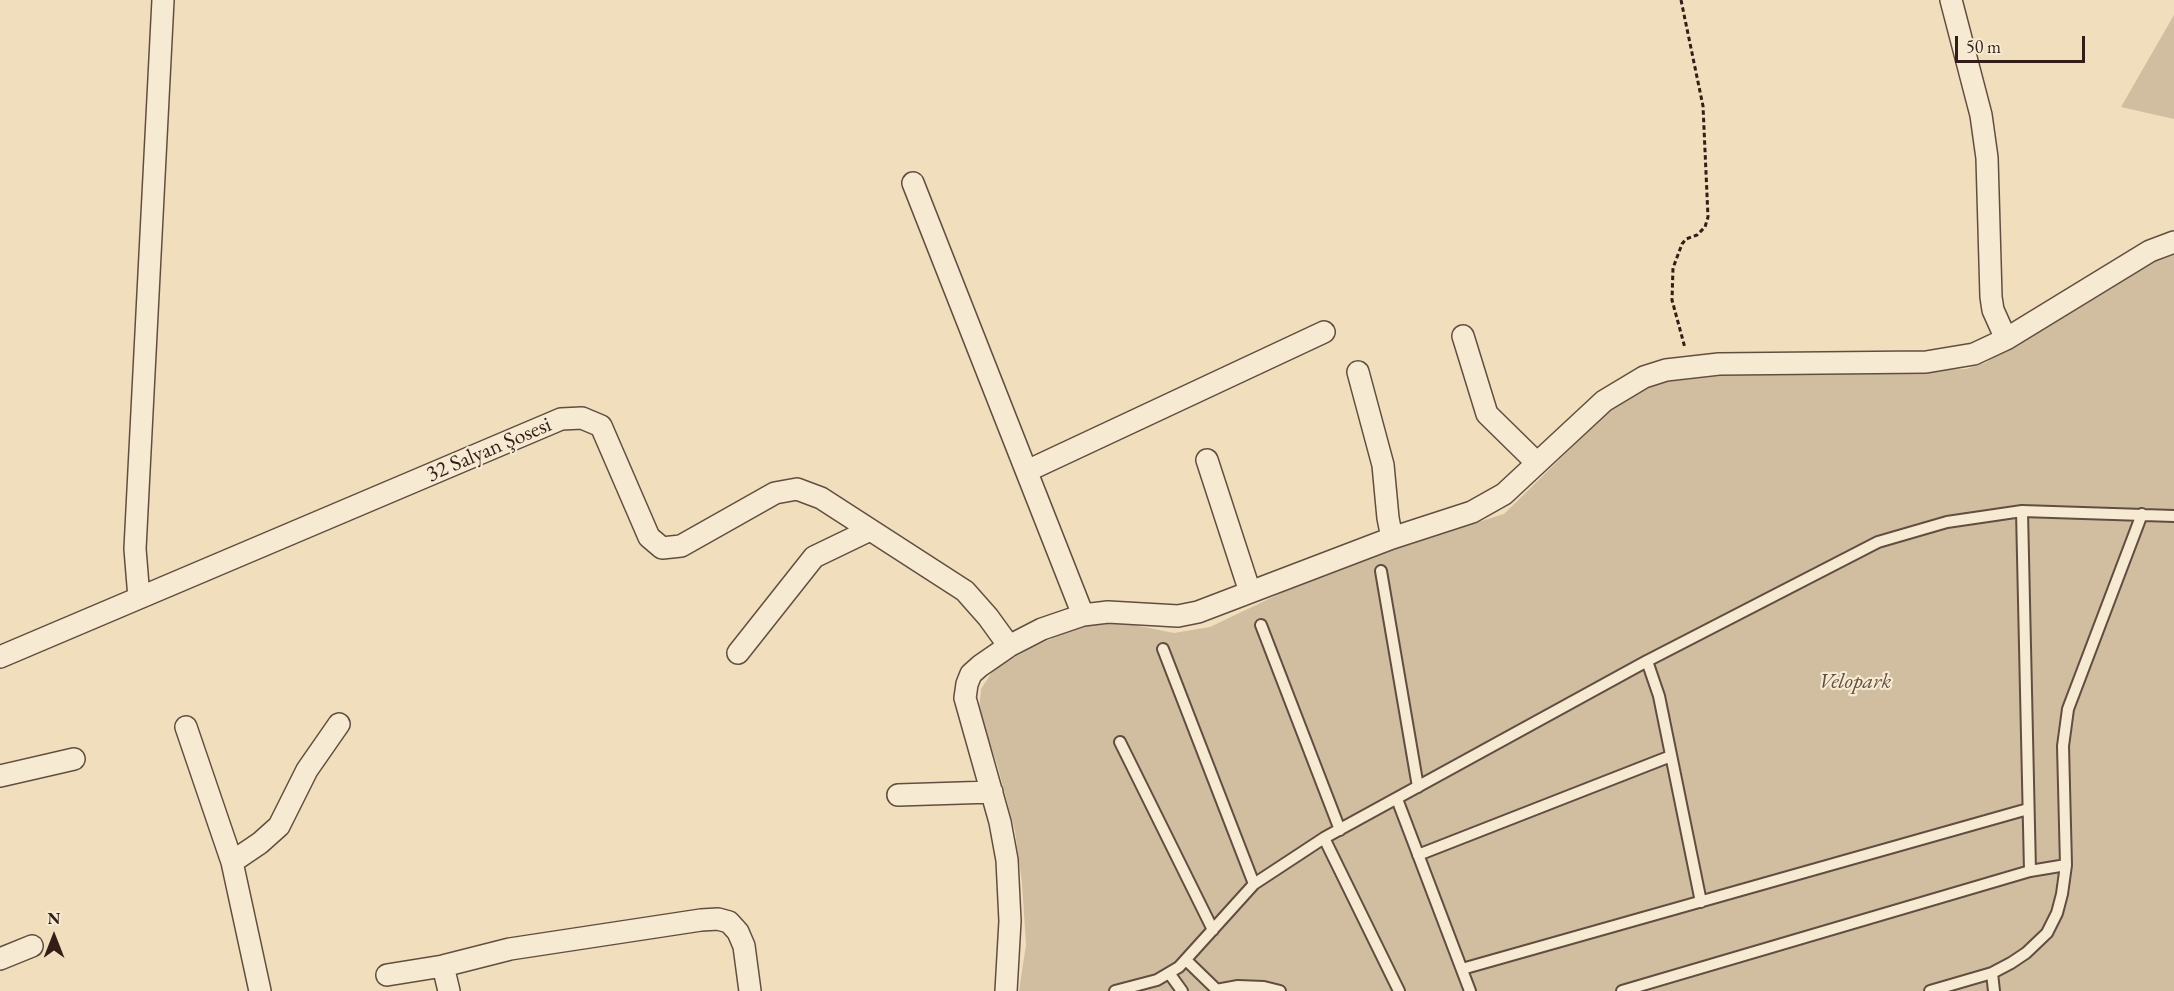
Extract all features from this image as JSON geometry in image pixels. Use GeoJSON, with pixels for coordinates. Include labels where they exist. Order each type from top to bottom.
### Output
{"type":"FeatureCollection","features":[{"type":"Feature","properties":{"kind":"street"},"geometry":{"type":"LineString","coordinates":[[139,598],[135,549],[163,0]]}},
{"type":"Feature","properties":{"kind":"street"},"geometry":{"type":"LineString","coordinates":[[1951,0],[1981,116],[1987,158],[1991,297],[1993,310],[2006,339]]}},
{"type":"Feature","properties":{"kind":"street"},"geometry":{"type":"LineString","coordinates":[[913,183],[1083,615]]}},
{"type":"Feature","properties":{"kind":"street"},"geometry":{"type":"LineString","coordinates":[[1006,991],[1010,893],[1007,860],[1000,822],[968,712],[966,691],[967,684],[976,670],[1009,646],[1052,625],[1083,615],[1108,612],[1178,616],[1198,612],[1392,538],[1472,512],[1504,494],[1589,413],[1622,388],[1644,377],[1666,370],[1719,364],[1926,362],[1974,354],[2006,339],[2150,251],[2174,243]]}},
{"type":"Feature","properties":{"kind":"street"},"geometry":{"type":"LineString","coordinates":[[1027,471],[1324,332]]}},
{"type":"Feature","properties":{"kind":"street"},"geometry":{"type":"LineString","coordinates":[[1463,336],[1487,414],[1537,463]]}},
{"type":"Feature","properties":{"kind":"street"},"geometry":{"type":"LineString","coordinates":[[1358,372],[1383,465],[1392,538]]}},
{"type":"Feature","properties":{"kind":"street","name":"32 Salyan Şosesi"},"geometry":{"type":"LineString","coordinates":[[0,657],[561,419],[582,418],[601,426],[649,537],[662,548],[681,546],[775,493],[797,489],[821,498],[965,591],[1009,646]]}},
{"type":"Feature","properties":{"kind":"street"},"geometry":{"type":"LineString","coordinates":[[1207,460],[1250,592]]}},
{"type":"Feature","properties":{"kind":"street"},"geometry":{"type":"LineString","coordinates":[[738,653],[814,557],[845,540],[870,530]]}},
{"type":"Feature","properties":{"kind":"street"},"geometry":{"type":"LineString","coordinates":[[232,862],[260,843],[279,826],[307,770],[339,724]]}},
{"type":"Feature","properties":{"kind":"street"},"geometry":{"type":"LineString","coordinates":[[186,726],[232,862],[260,991]]}},
{"type":"Feature","properties":{"kind":"street"},"geometry":{"type":"LineString","coordinates":[[0,776],[74,759]]}},
{"type":"Feature","properties":{"kind":"street"},"geometry":{"type":"LineString","coordinates":[[898,795],[992,792]]}},
{"type":"Feature","properties":{"kind":"street"},"geometry":{"type":"LineString","coordinates":[[387,975],[443,966],[510,949],[718,919],[729,922],[738,932],[744,946],[750,991]]}},
{"type":"Feature","properties":{"kind":"street"},"geometry":{"type":"LineString","coordinates":[[0,960],[32,946]]}},
{"type":"Feature","properties":{"kind":"street"},"geometry":{"type":"LineString","coordinates":[[443,966],[449,991]]}},
{"type":"Feature","properties":{"kind":"lane"},"geometry":{"type":"LineString","coordinates":[[2022,511],[2030,870]]}},
{"type":"Feature","properties":{"kind":"lane"},"geometry":{"type":"LineString","coordinates":[[1115,991],[1144,985],[1169,973],[1186,960],[1254,884],[1324,838],[1647,661],[1878,542],[1947,522],[2022,511],[2174,516]]}},
{"type":"Feature","properties":{"kind":"lane"},"geometry":{"type":"LineString","coordinates":[[1930,991],[1992,973],[2026,953],[2047,933],[2057,913],[2066,865],[2064,746],[2068,709],[2142,514]]}},
{"type":"Feature","properties":{"kind":"lane"},"geometry":{"type":"LineString","coordinates":[[1381,571],[1419,787]]}},
{"type":"Feature","properties":{"kind":"lane"},"geometry":{"type":"LineString","coordinates":[[1262,625],[1340,830]]}},
{"type":"Feature","properties":{"kind":"lane"},"geometry":{"type":"LineString","coordinates":[[1163,649],[1254,884]]}},
{"type":"Feature","properties":{"kind":"lane"},"geometry":{"type":"LineString","coordinates":[[1647,661],[1659,696],[1701,902]]}},
{"type":"Feature","properties":{"kind":"lane"},"geometry":{"type":"LineString","coordinates":[[1120,742],[1213,930]]}},
{"type":"Feature","properties":{"kind":"lane"},"geometry":{"type":"LineString","coordinates":[[1418,855],[1671,756]]}},
{"type":"Feature","properties":{"kind":"lane"},"geometry":{"type":"LineString","coordinates":[[1396,799],[1470,991]]}},
{"type":"Feature","properties":{"kind":"lane"},"geometry":{"type":"LineString","coordinates":[[1462,969],[2028,809]]}},
{"type":"Feature","properties":{"kind":"lane"},"geometry":{"type":"LineString","coordinates":[[1324,838],[1399,991]]}},
{"type":"Feature","properties":{"kind":"lane"},"geometry":{"type":"LineString","coordinates":[[1622,991],[2030,870],[2066,865]]}},
{"type":"Feature","properties":{"kind":"lane"},"geometry":{"type":"LineString","coordinates":[[1186,960],[1217,990],[1246,986],[1280,991]]}},
{"type":"Feature","properties":{"kind":"lane"},"geometry":{"type":"LineString","coordinates":[[1169,973],[1182,991]]}},
{"type":"Feature","properties":{"kind":"lane"},"geometry":{"type":"LineString","coordinates":[[1992,973],[1994,991]]}},
{"type":"Feature","properties":{"kind":"path"},"geometry":{"type":"LineString","coordinates":[[1681,0],[1703,106],[1708,217],[1705,227],[1697,235],[1682,243],[1673,268],[1671,291],[1673,308],[1691,367]]}},
{"type":"Feature","properties":{"kind":"green space"},"geometry":{"type":"Polygon","coordinates":[[[2174,15],[2174,119],[2121,107],[2174,15]]]}},
{"type":"Feature","properties":{"kind":"green space","name":"Velopark"},"geometry":{"type":"Polygon","coordinates":[[[2174,253],[2174,991],[1019,991],[1026,945],[1022,883],[1015,831],[997,764],[979,712],[981,689],[994,669],[1033,647],[1080,626],[1119,622],[1174,633],[1210,627],[1300,584],[1411,543],[1504,514],[1609,411],[1637,391],[1665,382],[1740,374],[1966,369],[1985,363],[2153,260],[2174,253]]]}}]}
